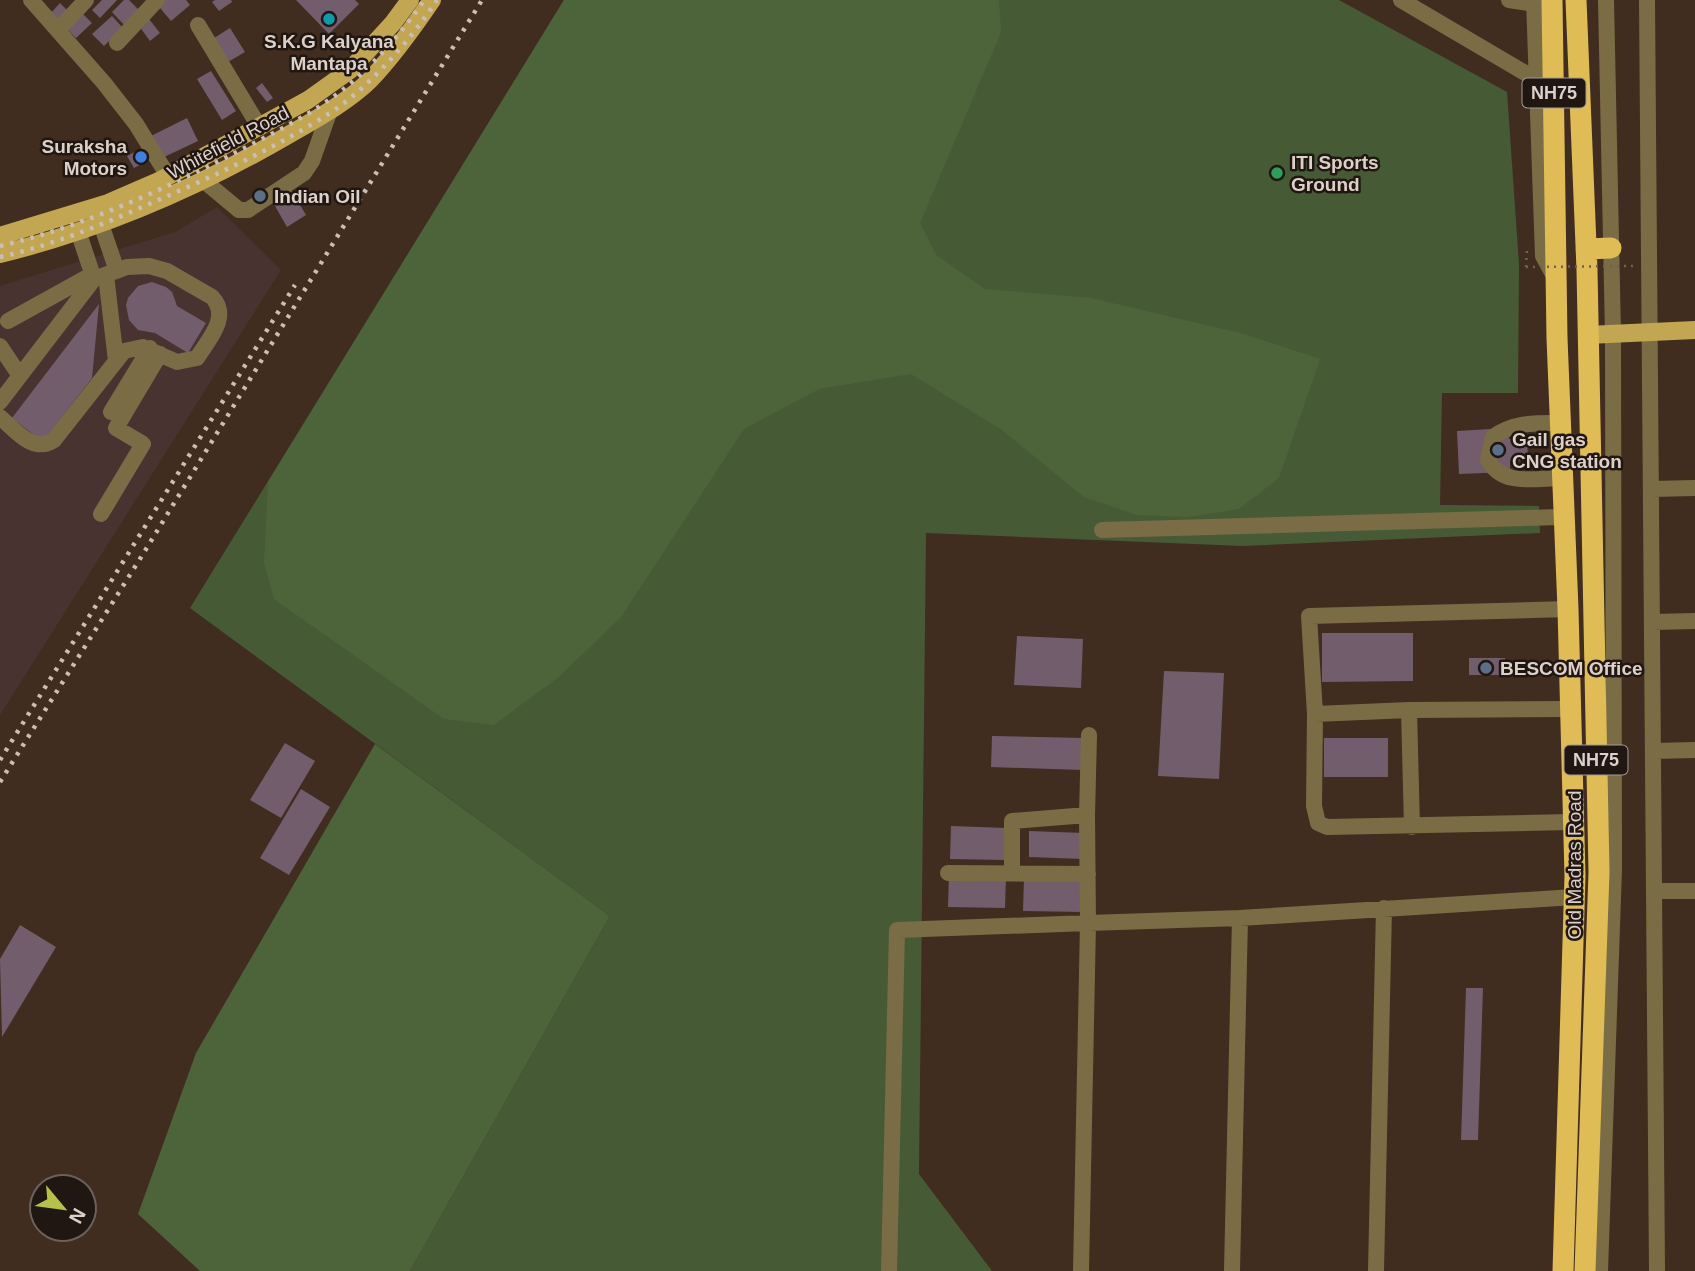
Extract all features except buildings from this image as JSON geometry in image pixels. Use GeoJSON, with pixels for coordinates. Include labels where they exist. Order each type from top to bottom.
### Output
{"type":"FeatureCollection","features":[{"type":"Feature","properties":{"kind":"highway","name":"NH75"},"geometry":{"type":"LineString","coordinates":[[1576,0],[1586,249]]}},
{"type":"Feature","properties":{"kind":"highway","name":"NH75"},"geometry":{"type":"LineString","coordinates":[[1540,2],[1557,280]]}},
{"type":"Feature","properties":{"kind":"highway"},"geometry":{"type":"LineString","coordinates":[[1586,249],[1611,248]]}},
{"type":"Feature","properties":{"kind":"highway","name":"Old Madras Road"},"geometry":{"type":"LineString","coordinates":[[1585,1271],[1598,872],[1586,249]]}},
{"type":"Feature","properties":{"kind":"highway","name":"Old Madras Road"},"geometry":{"type":"LineString","coordinates":[[1557,280],[1574,897],[1563,1271]]}},
{"type":"Feature","properties":{"kind":"main road","name":"Whitefield Road"},"geometry":{"type":"LineString","coordinates":[[0,236],[108,202],[168,176],[260,128],[308,100],[350,69],[393,23],[410,0]]}},
{"type":"Feature","properties":{"kind":"main road","name":"Whitefield Road"},"geometry":{"type":"LineString","coordinates":[[0,254],[101,224],[167,198],[270,145],[330,110],[369,82],[409,34],[432,0]]}},
{"type":"Feature","properties":{"kind":"main road"},"geometry":{"type":"LineString","coordinates":[[1588,335],[1695,330]]}},
{"type":"Feature","properties":{"kind":"street"},"geometry":{"type":"LineString","coordinates":[[31,0],[136,124],[168,176]]}},
{"type":"Feature","properties":{"kind":"street"},"geometry":{"type":"LineString","coordinates":[[58,30],[86,0]]}},
{"type":"Feature","properties":{"kind":"street"},"geometry":{"type":"LineString","coordinates":[[117,43],[157,0]]}},
{"type":"Feature","properties":{"kind":"street"},"geometry":{"type":"LineString","coordinates":[[1401,0],[1537,80]]}},
{"type":"Feature","properties":{"kind":"street"},"geometry":{"type":"LineString","coordinates":[[1509,0],[1540,2],[1537,80],[1543,256],[1557,280]]}},
{"type":"Feature","properties":{"kind":"street"},"geometry":{"type":"LineString","coordinates":[[1600,1271],[1614,869],[1613,334],[1606,0]]}},
{"type":"Feature","properties":{"kind":"street"},"geometry":{"type":"LineString","coordinates":[[1647,0],[1657,1271]]}},
{"type":"Feature","properties":{"kind":"street"},"geometry":{"type":"LineString","coordinates":[[198,24],[260,128]]}},
{"type":"Feature","properties":{"kind":"street"},"geometry":{"type":"LineString","coordinates":[[203,180],[239,210],[248,210],[304,173],[312,160],[330,110]]}},
{"type":"Feature","properties":{"kind":"street"},"geometry":{"type":"LineString","coordinates":[[101,224],[103,275],[116,361]]}},
{"type":"Feature","properties":{"kind":"street"},"geometry":{"type":"LineString","coordinates":[[78,231],[103,275]]}},
{"type":"Feature","properties":{"kind":"street"},"geometry":{"type":"LineString","coordinates":[[0,417],[29,442],[49,444],[116,361],[130,348],[155,351],[177,362],[197,358],[220,321],[218,305],[212,297],[158,267],[138,265],[103,275],[8,321]]}},
{"type":"Feature","properties":{"kind":"street"},"geometry":{"type":"LineString","coordinates":[[0,402],[103,275]]}},
{"type":"Feature","properties":{"kind":"street"},"geometry":{"type":"LineString","coordinates":[[0,346],[20,376]]}},
{"type":"Feature","properties":{"kind":"street"},"geometry":{"type":"LineString","coordinates":[[111,412],[155,351]]}},
{"type":"Feature","properties":{"kind":"street"},"geometry":{"type":"LineString","coordinates":[[101,514],[143,444],[116,428],[155,351]]}},
{"type":"Feature","properties":{"kind":"street"},"geometry":{"type":"LineString","coordinates":[[1560,423],[1521,424],[1506,428],[1493,437],[1488,460],[1494,471],[1507,478],[1562,478]]}},
{"type":"Feature","properties":{"kind":"street"},"geometry":{"type":"LineString","coordinates":[[1651,488],[1695,488]]}},
{"type":"Feature","properties":{"kind":"street"},"geometry":{"type":"LineString","coordinates":[[1102,530],[1563,517]]}},
{"type":"Feature","properties":{"kind":"street"},"geometry":{"type":"LineString","coordinates":[[1568,609],[1309,616],[1315,713],[1314,806],[1318,823],[1327,827],[1412,827],[1572,822]]}},
{"type":"Feature","properties":{"kind":"street"},"geometry":{"type":"LineString","coordinates":[[1652,622],[1695,621]]}},
{"type":"Feature","properties":{"kind":"street"},"geometry":{"type":"LineString","coordinates":[[1315,713],[1409,709],[1569,709]]}},
{"type":"Feature","properties":{"kind":"street"},"geometry":{"type":"LineString","coordinates":[[1409,709],[1412,827]]}},
{"type":"Feature","properties":{"kind":"street"},"geometry":{"type":"LineString","coordinates":[[1081,1271],[1089,735]]}},
{"type":"Feature","properties":{"kind":"street"},"geometry":{"type":"LineString","coordinates":[[1653,751],[1695,750]]}},
{"type":"Feature","properties":{"kind":"street"},"geometry":{"type":"LineString","coordinates":[[1012,872],[1012,821],[1087,815]]}},
{"type":"Feature","properties":{"kind":"street"},"geometry":{"type":"LineString","coordinates":[[948,873],[1088,874]]}},
{"type":"Feature","properties":{"kind":"street"},"geometry":{"type":"LineString","coordinates":[[1654,891],[1695,891]]}},
{"type":"Feature","properties":{"kind":"street"},"geometry":{"type":"LineString","coordinates":[[889,1271],[897,930],[1240,918],[1574,897]]}},
{"type":"Feature","properties":{"kind":"street"},"geometry":{"type":"LineString","coordinates":[[1376,1271],[1384,908]]}},
{"type":"Feature","properties":{"kind":"street"},"geometry":{"type":"LineString","coordinates":[[1232,1271],[1240,918]]}},
{"type":"Feature","properties":{"kind":"path"},"geometry":{"type":"LineString","coordinates":[[1525,252],[1526,267],[1633,266]]}},
{"type":"Feature","properties":{"kind":"shaded area"},"geometry":{"type":"Polygon","coordinates":[[[217,207],[281,270],[0,715],[0,286],[175,232],[217,207]]]}},
{"type":"Feature","properties":{"kind":"green space"},"geometry":{"type":"Polygon","coordinates":[[[564,0],[1339,0],[1507,92],[1519,264],[1518,393],[1442,393],[1440,505],[1539,506],[1540,533],[1243,546],[926,533],[919,1174],[992,1271],[410,1271],[610,916],[190,608],[564,0]]]}},
{"type":"Feature","properties":{"kind":"green space"},"geometry":{"type":"Polygon","coordinates":[[[564,0],[999,0],[1001,32],[920,223],[936,255],[985,289],[1091,298],[1244,334],[1320,359],[1279,478],[1239,509],[1188,517],[1137,515],[1084,497],[1002,430],[911,374],[819,389],[744,429],[621,617],[560,676],[494,725],[444,719],[274,599],[264,563],[268,482],[564,0]]]}},
{"type":"Feature","properties":{"kind":"green space"},"geometry":{"type":"Polygon","coordinates":[[[375,744],[610,916],[410,1271],[200,1271],[138,1214],[196,1053],[375,744]]]}},
{"type":"Feature","properties":{"kind":"railway"},"geometry":{"type":"LineString","coordinates":[[0,246],[61,229],[121,206],[209,166],[295,121],[329,100],[368,67],[393,41],[424,0]]}},
{"type":"Feature","properties":{"kind":"railway"},"geometry":{"type":"LineString","coordinates":[[0,257],[63,239],[125,215],[231,167],[295,134],[336,109],[378,73],[437,0]]}},
{"type":"Feature","properties":{"kind":"railway"},"geometry":{"type":"LineString","coordinates":[[0,782],[143,554],[482,0]]}},
{"type":"Feature","properties":{"kind":"railway"},"geometry":{"type":"LineString","coordinates":[[0,760],[295,285]]}},
{"type":"Feature","properties":{"kind":"place","name":"S.K.G Kalyana Mantapa"},"geometry":{"type":"Point","coordinates":[329,19]}},
{"type":"Feature","properties":{"kind":"place","name":"Suraksha Motors"},"geometry":{"type":"Point","coordinates":[141,157]}},
{"type":"Feature","properties":{"kind":"place","name":"ITI Sports Ground"},"geometry":{"type":"Point","coordinates":[1277,173]}},
{"type":"Feature","properties":{"kind":"place","name":"Indian Oil"},"geometry":{"type":"Point","coordinates":[260,196]}},
{"type":"Feature","properties":{"kind":"place","name":"Gail gas CNG station"},"geometry":{"type":"Point","coordinates":[1498,450]}},
{"type":"Feature","properties":{"kind":"place","name":"BESCOM Office"},"geometry":{"type":"Point","coordinates":[1486,668]}}]}
